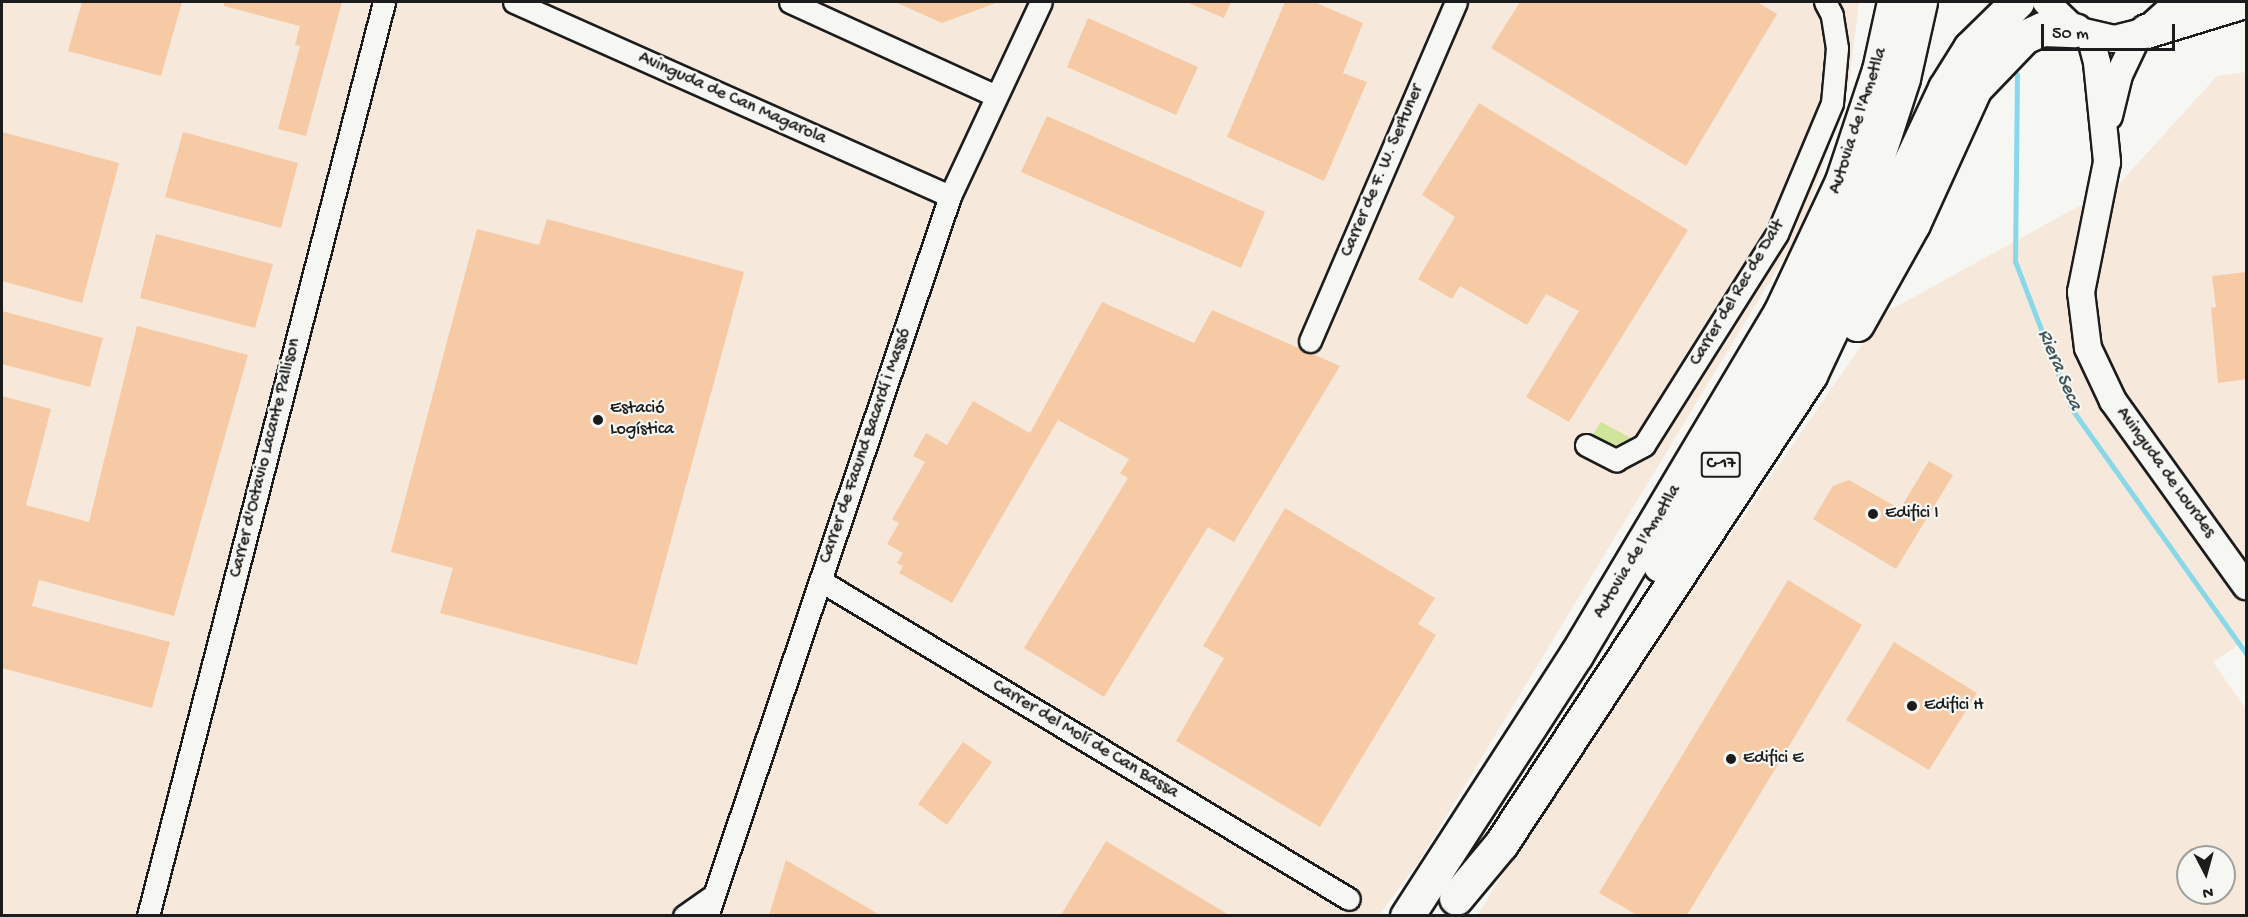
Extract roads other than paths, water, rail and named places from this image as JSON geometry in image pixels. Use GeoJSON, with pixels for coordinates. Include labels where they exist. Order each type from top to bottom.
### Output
{"type":"FeatureCollection","features":[{"type":"Feature","properties":{"kind":"highway"},"geometry":{"type":"LineString","coordinates":[[1879,70],[1883,2]]}},
{"type":"Feature","properties":{"kind":"highway","name":"Autovia de l'Ametlla"},"geometry":{"type":"LineString","coordinates":[[1407,915],[1576,655],[1780,314],[1842,181],[1879,70],[1894,2]]}},
{"type":"Feature","properties":{"kind":"highway","name":"Autovia de l'Ametlla"},"geometry":{"type":"LineString","coordinates":[[1450,907],[1727,456],[1805,321],[1868,186],[1903,78],[1920,2]]}},
{"type":"Feature","properties":{"kind":"highway"},"geometry":{"type":"LineString","coordinates":[[2142,33],[2241,2]]}},
{"type":"Feature","properties":{"kind":"highway"},"geometry":{"type":"LineString","coordinates":[[1450,907],[1508,835],[1779,425],[1847,304],[1925,124],[1970,48],[2006,10]]}},
{"type":"Feature","properties":{"kind":"highway"},"geometry":{"type":"LineString","coordinates":[[1779,425],[1826,373],[1875,296],[1975,88],[2024,37],[2042,29],[2083,33]]}},
{"type":"Feature","properties":{"kind":"street","name":"Carrer d'Octavio Lacante Pallison"},"geometry":{"type":"LineString","coordinates":[[148,915],[384,2]]}},
{"type":"Feature","properties":{"kind":"street","name":"Avinguda de Can Magarola"},"geometry":{"type":"LineString","coordinates":[[514,2],[950,196]]}},
{"type":"Feature","properties":{"kind":"street"},"geometry":{"type":"LineString","coordinates":[[790,2],[996,96]]}},
{"type":"Feature","properties":{"kind":"street","name":"Carrer de Facund Bacardí i Massó"},"geometry":{"type":"LineString","coordinates":[[684,915],[708,907],[821,581],[950,196],[1041,2]]}},
{"type":"Feature","properties":{"kind":"street","name":"Carrer de F. W. Sertuner"},"geometry":{"type":"LineString","coordinates":[[1310,341],[1456,2]]}},
{"type":"Feature","properties":{"kind":"street","name":"Carrer del Rec de Dalt"},"geometry":{"type":"LineString","coordinates":[[1586,445],[1617,460],[1644,445],[1777,234],[1832,103],[1837,48],[1832,15],[1825,2]]}},
{"type":"Feature","properties":{"kind":"street"},"geometry":{"type":"LineString","coordinates":[[2046,2],[2083,33],[2114,39],[2142,33],[2178,2]]}},
{"type":"Feature","properties":{"kind":"street","name":"Avinguda de Lourdes"},"geometry":{"type":"LineString","coordinates":[[2083,33],[2106,144]]}},
{"type":"Feature","properties":{"kind":"street","name":"Avinguda de Lourdes"},"geometry":{"type":"LineString","coordinates":[[2142,33],[2111,103],[2103,194],[2081,292],[2088,348],[2113,401],[2132,430],[2247,586]]}},
{"type":"Feature","properties":{"kind":"street","name":"Carrer del Molí de Can Bassa"},"geometry":{"type":"LineString","coordinates":[[821,581],[1349,899]]}},
{"type":"Feature","properties":{"kind":"waterway","name":"Riera Seca"},"geometry":{"type":"LineString","coordinates":[[2017,74],[2015,261],[2071,408],[2246,653]]}},
{"type":"Feature","properties":{"kind":"place","name":"Estació Logística"},"geometry":{"type":"Point","coordinates":[598,420]}},
{"type":"Feature","properties":{"kind":"place","name":"Edifici I"},"geometry":{"type":"Point","coordinates":[1873,514]}},
{"type":"Feature","properties":{"kind":"place","name":"Edifici H"},"geometry":{"type":"Point","coordinates":[1912,706]}},
{"type":"Feature","properties":{"kind":"place","name":"Edifici E"},"geometry":{"type":"Point","coordinates":[1731,759]}}]}
